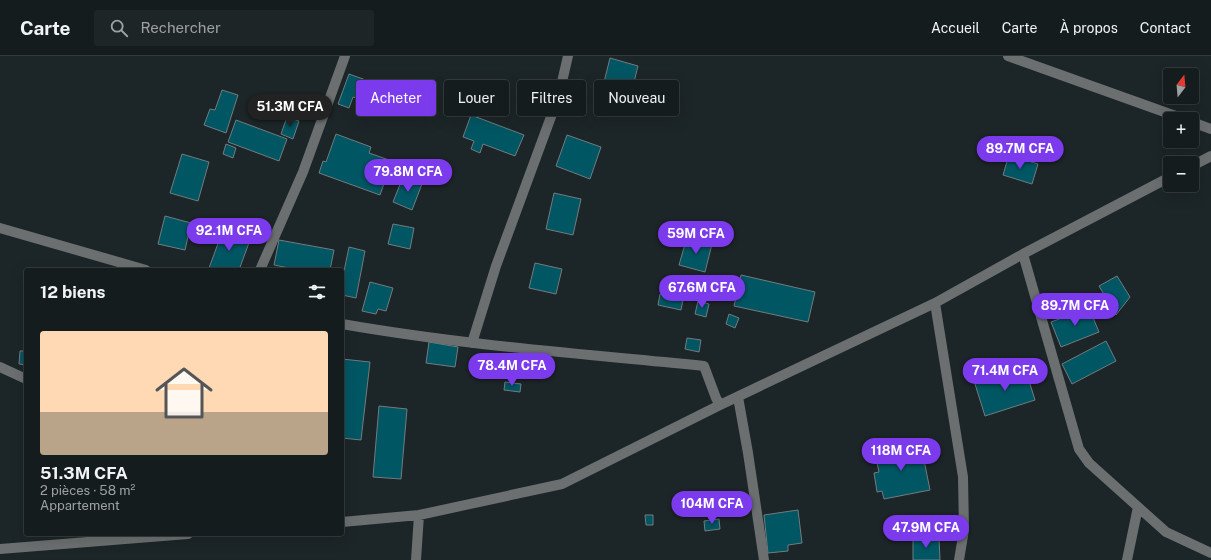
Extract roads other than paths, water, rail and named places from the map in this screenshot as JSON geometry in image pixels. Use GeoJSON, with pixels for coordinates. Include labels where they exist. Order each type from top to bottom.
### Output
{"type":"FeatureCollection","features":[{"type":"Feature","properties":{"kind":"street"},"geometry":{"type":"LineString","coordinates":[[261,268],[303,172],[345,56]]}},
{"type":"Feature","properties":{"kind":"street"},"geometry":{"type":"LineString","coordinates":[[472,343],[496,266],[559,95],[568,56]]}},
{"type":"Feature","properties":{"kind":"street"},"geometry":{"type":"LineString","coordinates":[[1008,56],[1164,112]]}},
{"type":"Feature","properties":{"kind":"street"},"geometry":{"type":"LineString","coordinates":[[1199,125],[1211,129]]}},
{"type":"Feature","properties":{"kind":"street"},"geometry":{"type":"LineString","coordinates":[[1199,162],[1211,156]]}},
{"type":"Feature","properties":{"kind":"street"},"geometry":{"type":"LineString","coordinates":[[345,521],[419,515],[562,484],[720,405],[935,303],[1023,254],[1163,182]]}},
{"type":"Feature","properties":{"kind":"street"},"geometry":{"type":"LineString","coordinates":[[0,228],[139,268]]}},
{"type":"Feature","properties":{"kind":"street"},"geometry":{"type":"LineString","coordinates":[[1023,254],[1079,448],[1089,463],[1166,532],[1211,553]]}},
{"type":"Feature","properties":{"kind":"street"},"geometry":{"type":"LineString","coordinates":[[935,303],[963,477],[964,530],[959,560]]}},
{"type":"Feature","properties":{"kind":"street"},"geometry":{"type":"LineString","coordinates":[[344,324],[380,331],[472,343],[704,366],[720,405]]}},
{"type":"Feature","properties":{"kind":"street"},"geometry":{"type":"LineString","coordinates":[[0,367],[24,378]]}},
{"type":"Feature","properties":{"kind":"street"},"geometry":{"type":"LineString","coordinates":[[738,397],[764,560]]}},
{"type":"Feature","properties":{"kind":"street"},"geometry":{"type":"LineString","coordinates":[[1126,560],[1138,507]]}},
{"type":"Feature","properties":{"kind":"street"},"geometry":{"type":"LineString","coordinates":[[416,560],[419,515]]}},
{"type":"Feature","properties":{"kind":"street"},"geometry":{"type":"LineString","coordinates":[[0,549],[163,536]]}}]}
